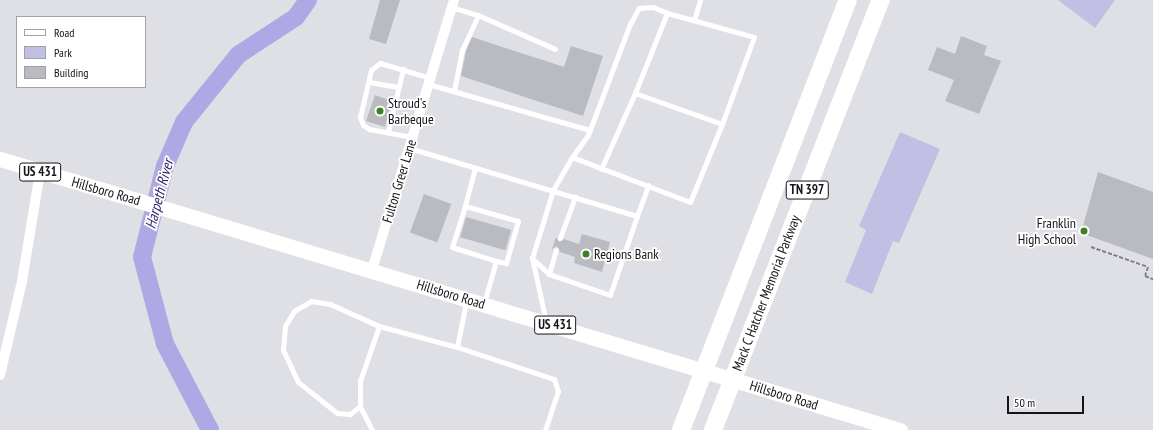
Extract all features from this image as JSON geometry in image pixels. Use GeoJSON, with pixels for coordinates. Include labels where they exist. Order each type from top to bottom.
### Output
{"type":"FeatureCollection","features":[{"type":"Feature","properties":{"kind":"highway","name":"TN 397"},"geometry":{"type":"LineString","coordinates":[[682,430],[703,370],[848,0]]}},
{"type":"Feature","properties":{"kind":"highway","name":"Mack C Hatcher Memorial Parkway"},"geometry":{"type":"LineString","coordinates":[[713,430],[881,0]]}},
{"type":"Feature","properties":{"kind":"main road","name":"Hillsboro Road"},"geometry":{"type":"LineString","coordinates":[[0,160],[269,238],[900,430]]}},
{"type":"Feature","properties":{"kind":"street","name":"Fulton Greer Lane"},"geometry":{"type":"LineString","coordinates":[[372,270],[453,4]]}},
{"type":"Feature","properties":{"kind":"street"},"geometry":{"type":"LineString","coordinates":[[0,375],[22,281],[40,172]]}},
{"type":"Feature","properties":{"kind":"lane"},"geometry":{"type":"LineString","coordinates":[[694,20],[700,0]]}},
{"type":"Feature","properties":{"kind":"lane"},"geometry":{"type":"LineString","coordinates":[[453,4],[555,49]]}},
{"type":"Feature","properties":{"kind":"lane"},"geometry":{"type":"LineString","coordinates":[[546,323],[532,258],[553,190],[572,157],[590,130],[630,24],[639,8],[653,7],[667,13],[754,37],[722,124],[690,202],[648,185],[601,170],[572,157]]}},
{"type":"Feature","properties":{"kind":"lane"},"geometry":{"type":"LineString","coordinates":[[601,170],[635,93],[667,13]]}},
{"type":"Feature","properties":{"kind":"lane"},"geometry":{"type":"LineString","coordinates":[[454,92],[462,50],[478,15]]}},
{"type":"Feature","properties":{"kind":"lane"},"geometry":{"type":"LineString","coordinates":[[412,137],[363,125],[360,117],[371,70],[380,63],[403,69],[454,92],[590,130]]}},
{"type":"Feature","properties":{"kind":"lane"},"geometry":{"type":"LineString","coordinates":[[388,132],[403,69]]}},
{"type":"Feature","properties":{"kind":"lane"},"geometry":{"type":"LineString","coordinates":[[369,82],[398,87]]}},
{"type":"Feature","properties":{"kind":"lane"},"geometry":{"type":"LineString","coordinates":[[635,93],[722,124]]}},
{"type":"Feature","properties":{"kind":"lane"},"geometry":{"type":"LineString","coordinates":[[409,148],[637,216]]}},
{"type":"Feature","properties":{"kind":"lane"},"geometry":{"type":"LineString","coordinates":[[465,206],[518,221],[506,264],[452,247],[476,168]]}},
{"type":"Feature","properties":{"kind":"lane"},"geometry":{"type":"LineString","coordinates":[[532,258],[549,274],[610,295],[648,185]]}},
{"type":"Feature","properties":{"kind":"lane"},"geometry":{"type":"LineString","coordinates":[[560,238],[575,197]]}},
{"type":"Feature","properties":{"kind":"lane"},"geometry":{"type":"LineString","coordinates":[[549,274],[556,250]]}},
{"type":"Feature","properties":{"kind":"lane"},"geometry":{"type":"LineString","coordinates":[[484,304],[496,261]]}},
{"type":"Feature","properties":{"kind":"lane"},"geometry":{"type":"LineString","coordinates":[[457,347],[467,299]]}},
{"type":"Feature","properties":{"kind":"lane"},"geometry":{"type":"LineString","coordinates":[[360,406],[350,414],[337,413],[298,382],[284,350],[285,326],[294,311],[311,301],[330,304],[380,326],[457,347],[554,379],[558,392],[545,430]]}},
{"type":"Feature","properties":{"kind":"lane"},"geometry":{"type":"LineString","coordinates":[[372,430],[360,406],[360,381],[380,326]]}},
{"type":"Feature","properties":{"kind":"path"},"geometry":{"type":"LineString","coordinates":[[1091,246],[1148,267],[1145,276],[1153,279]]}},
{"type":"Feature","properties":{"kind":"green space"},"geometry":{"type":"Polygon","coordinates":[[[1058,0],[1115,0],[1095,28],[1058,0]]]}},
{"type":"Feature","properties":{"kind":"green space"},"geometry":{"type":"Polygon","coordinates":[[[900,132],[940,149],[899,243],[893,241],[872,294],[845,282],[866,230],[859,226],[900,132]]]}},
{"type":"Feature","properties":{"kind":"building"},"geometry":{"type":"Polygon","coordinates":[[[380,0],[400,0],[386,44],[369,39],[380,0]]]}},
{"type":"Feature","properties":{"kind":"building"},"geometry":{"type":"Polygon","coordinates":[[[961,36],[987,46],[984,55],[1001,61],[979,114],[945,101],[954,80],[928,70],[937,47],[955,54],[961,36]]]}},
{"type":"Feature","properties":{"kind":"building"},"geometry":{"type":"Polygon","coordinates":[[[472,37],[564,67],[571,46],[603,56],[583,116],[461,76],[466,51],[472,37]]]}},
{"type":"Feature","properties":{"kind":"building","name":"Stroud's Barbeque"},"geometry":{"type":"Polygon","coordinates":[[[375,95],[391,101],[385,127],[366,121],[375,95]]]}},
{"type":"Feature","properties":{"kind":"building"},"geometry":{"type":"Polygon","coordinates":[[[1098,172],[1153,192],[1153,259],[1081,233],[1098,172]]]}},
{"type":"Feature","properties":{"kind":"building"},"geometry":{"type":"Polygon","coordinates":[[[424,194],[451,204],[437,242],[410,233],[424,194]]]}},
{"type":"Feature","properties":{"kind":"building"},"geometry":{"type":"Polygon","coordinates":[[[466,217],[511,230],[505,250],[460,237],[466,217]]]}},
{"type":"Feature","properties":{"kind":"building","name":"Regions Bank"},"geometry":{"type":"Polygon","coordinates":[[[582,234],[610,242],[602,272],[574,263],[575,257],[560,252],[557,246],[552,249],[556,237],[559,242],[564,239],[579,244],[582,234]]]}},
{"type":"Feature","properties":{"kind":"waterway","name":"Harpeth River"},"geometry":{"type":"LineString","coordinates":[[210,430],[165,344],[142,257],[165,166],[184,122],[238,55],[296,17],[308,0]]}},
{"type":"Feature","properties":{"kind":"place","name":"Stroud's Barbeque"},"geometry":{"type":"Point","coordinates":[380,111]}},
{"type":"Feature","properties":{"kind":"place","name":"Franklin High School"},"geometry":{"type":"Point","coordinates":[1084,231]}},
{"type":"Feature","properties":{"kind":"place","name":"Regions Bank"},"geometry":{"type":"Point","coordinates":[586,254]}}]}
